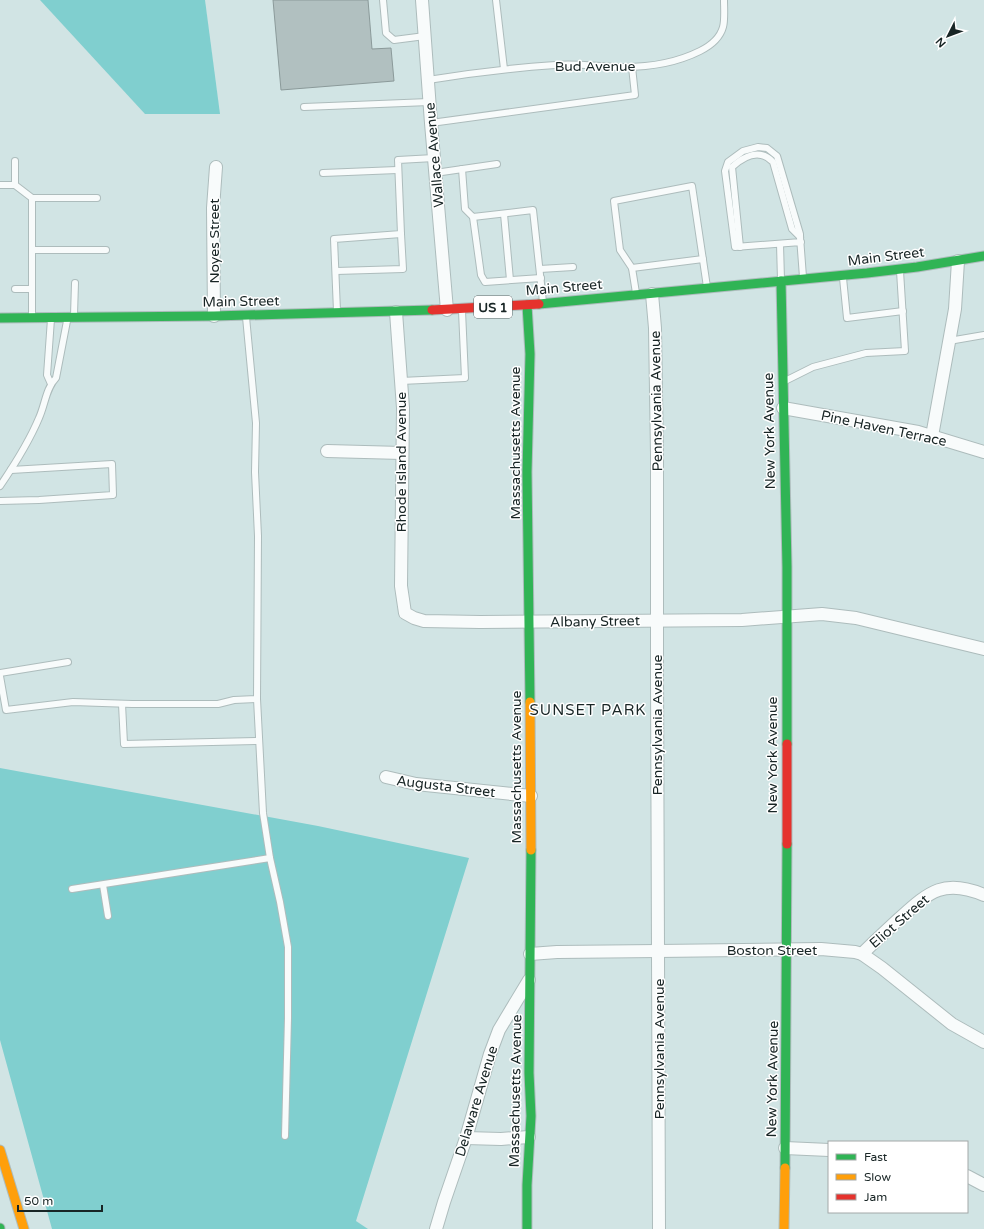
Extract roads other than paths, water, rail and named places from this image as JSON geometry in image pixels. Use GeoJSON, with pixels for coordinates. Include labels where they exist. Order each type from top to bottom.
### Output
{"type":"FeatureCollection","features":[{"type":"Feature","properties":{"kind":"main road","name":"Main Street"},"geometry":{"type":"LineString","coordinates":[[0,318],[214,316],[396,312],[527,305],[900,269],[984,256]]}},
{"type":"Feature","properties":{"kind":"main road","name":"New York Avenue"},"geometry":{"type":"LineString","coordinates":[[781,281],[787,567],[787,950],[784,1229]]}},
{"type":"Feature","properties":{"kind":"main road","name":"Massachusetts Avenue"},"geometry":{"type":"LineString","coordinates":[[527,305],[530,354],[528,472],[531,796],[529,1073],[531,1116],[527,1185],[527,1229]]}},
{"type":"Feature","properties":{"kind":"main road"},"geometry":{"type":"LineString","coordinates":[[0,1150],[24,1229]]}},
{"type":"Feature","properties":{"kind":"street","name":"Wallace Avenue"},"geometry":{"type":"LineString","coordinates":[[422,0],[447,310]]}},
{"type":"Feature","properties":{"kind":"street","name":"Noyes Street"},"geometry":{"type":"LineString","coordinates":[[214,316],[213,208],[216,167]]}},
{"type":"Feature","properties":{"kind":"street"},"geometry":{"type":"LineString","coordinates":[[932,436],[955,309],[958,261]]}},
{"type":"Feature","properties":{"kind":"street","name":"Pennsylvania Avenue"},"geometry":{"type":"LineString","coordinates":[[652,294],[655,328],[657,447],[658,620],[656,676],[659,995],[659,1229]]}},
{"type":"Feature","properties":{"kind":"street","name":"Rhode Island Avenue"},"geometry":{"type":"LineString","coordinates":[[396,312],[403,408],[401,586],[405,613]]}},
{"type":"Feature","properties":{"kind":"street","name":"Pine Haven Terrace"},"geometry":{"type":"LineString","coordinates":[[783,408],[902,429],[932,436],[984,452]]}},
{"type":"Feature","properties":{"kind":"street"},"geometry":{"type":"LineString","coordinates":[[327,451],[402,452]]}},
{"type":"Feature","properties":{"kind":"street","name":"Albany Street"},"geometry":{"type":"LineString","coordinates":[[405,613],[424,621],[530,622],[583,620],[742,620],[822,614],[856,618],[984,649]]}},
{"type":"Feature","properties":{"kind":"street","name":"Augusta Street"},"geometry":{"type":"LineString","coordinates":[[386,777],[416,784],[531,796]]}},
{"type":"Feature","properties":{"kind":"street","name":"Eliot Street"},"geometry":{"type":"LineString","coordinates":[[862,954],[920,900],[932,892],[944,888],[956,887],[984,895]]}},
{"type":"Feature","properties":{"kind":"street","name":"Boston Street"},"geometry":{"type":"LineString","coordinates":[[530,954],[557,952],[821,949],[855,952],[862,954],[952,1024],[984,1042]]}},
{"type":"Feature","properties":{"kind":"street","name":"Delaware Avenue"},"geometry":{"type":"LineString","coordinates":[[436,1229],[466,1138],[490,1054],[499,1030],[530,979]]}},
{"type":"Feature","properties":{"kind":"street"},"geometry":{"type":"LineString","coordinates":[[466,1138],[501,1139],[529,1137]]}},
{"type":"Feature","properties":{"kind":"street"},"geometry":{"type":"LineString","coordinates":[[785,1148],[828,1150]]}},
{"type":"Feature","properties":{"kind":"street"},"geometry":{"type":"LineString","coordinates":[[968,1177],[984,1185]]}},
{"type":"Feature","properties":{"kind":"lane"},"geometry":{"type":"LineString","coordinates":[[383,0],[386,32],[394,40],[425,36]]}},
{"type":"Feature","properties":{"kind":"lane"},"geometry":{"type":"LineString","coordinates":[[496,0],[504,69]]}},
{"type":"Feature","properties":{"kind":"lane","name":"Bud Avenue"},"geometry":{"type":"LineString","coordinates":[[428,80],[504,69],[571,64],[632,67],[658,65],[671,62],[706,48],[716,39],[723,27],[724,0]]}},
{"type":"Feature","properties":{"kind":"lane"},"geometry":{"type":"LineString","coordinates":[[431,123],[635,95],[632,67]]}},
{"type":"Feature","properties":{"kind":"lane"},"geometry":{"type":"LineString","coordinates":[[304,107],[430,102]]}},
{"type":"Feature","properties":{"kind":"lane"},"geometry":{"type":"LineString","coordinates":[[801,239],[780,244],[735,247],[725,171],[728,162],[743,151],[758,147],[767,148],[777,156],[801,239],[803,279]]}},
{"type":"Feature","properties":{"kind":"lane"},"geometry":{"type":"LineString","coordinates":[[336,271],[403,269],[397,170],[398,160],[434,158]]}},
{"type":"Feature","properties":{"kind":"lane"},"geometry":{"type":"LineString","coordinates":[[15,161],[15,185]]}},
{"type":"Feature","properties":{"kind":"lane"},"geometry":{"type":"LineString","coordinates":[[435,173],[497,164]]}},
{"type":"Feature","properties":{"kind":"lane"},"geometry":{"type":"LineString","coordinates":[[462,169],[465,209],[473,218],[481,275],[485,282],[541,278]]}},
{"type":"Feature","properties":{"kind":"lane"},"geometry":{"type":"LineString","coordinates":[[323,173],[397,170]]}},
{"type":"Feature","properties":{"kind":"lane"},"geometry":{"type":"LineString","coordinates":[[0,185],[15,185],[32,198],[97,198]]}},
{"type":"Feature","properties":{"kind":"lane"},"geometry":{"type":"LineString","coordinates":[[636,295],[632,268],[620,250],[614,201],[692,186],[708,288]]}},
{"type":"Feature","properties":{"kind":"lane"},"geometry":{"type":"LineString","coordinates":[[32,198],[32,318]]}},
{"type":"Feature","properties":{"kind":"lane"},"geometry":{"type":"LineString","coordinates":[[473,218],[533,210],[544,303]]}},
{"type":"Feature","properties":{"kind":"lane"},"geometry":{"type":"LineString","coordinates":[[504,214],[510,280]]}},
{"type":"Feature","properties":{"kind":"lane"},"geometry":{"type":"LineString","coordinates":[[337,313],[334,239],[401,234]]}},
{"type":"Feature","properties":{"kind":"lane"},"geometry":{"type":"LineString","coordinates":[[780,244],[781,281]]}},
{"type":"Feature","properties":{"kind":"lane"},"geometry":{"type":"LineString","coordinates":[[32,250],[106,250]]}},
{"type":"Feature","properties":{"kind":"lane"},"geometry":{"type":"LineString","coordinates":[[632,268],[703,260]]}},
{"type":"Feature","properties":{"kind":"lane"},"geometry":{"type":"LineString","coordinates":[[540,269],[573,266]]}},
{"type":"Feature","properties":{"kind":"lane"},"geometry":{"type":"LineString","coordinates":[[782,382],[813,368],[866,353],[905,351],[900,269]]}},
{"type":"Feature","properties":{"kind":"lane"},"geometry":{"type":"LineString","coordinates":[[843,275],[847,318],[903,311]]}},
{"type":"Feature","properties":{"kind":"lane"},"geometry":{"type":"LineString","coordinates":[[0,486],[20,457],[39,419],[51,384],[56,378],[71,317],[75,282]]}},
{"type":"Feature","properties":{"kind":"lane"},"geometry":{"type":"LineString","coordinates":[[15,289],[32,289]]}},
{"type":"Feature","properties":{"kind":"lane"},"geometry":{"type":"LineString","coordinates":[[402,381],[465,378],[462,309]]}},
{"type":"Feature","properties":{"kind":"lane"},"geometry":{"type":"LineString","coordinates":[[246,315],[256,423],[254,472],[258,551],[257,699],[263,813],[270,858],[288,947],[285,1136]]}},
{"type":"Feature","properties":{"kind":"lane"},"geometry":{"type":"LineString","coordinates":[[51,318],[48,375],[51,384]]}},
{"type":"Feature","properties":{"kind":"lane"},"geometry":{"type":"LineString","coordinates":[[949,340],[984,335]]}},
{"type":"Feature","properties":{"kind":"lane"},"geometry":{"type":"LineString","coordinates":[[0,501],[113,495],[112,464],[11,470]]}},
{"type":"Feature","properties":{"kind":"lane"},"geometry":{"type":"LineString","coordinates":[[68,662],[0,674],[6,710],[73,702],[122,704],[218,704],[234,700],[257,699]]}},
{"type":"Feature","properties":{"kind":"lane"},"geometry":{"type":"LineString","coordinates":[[122,704],[124,744],[260,741]]}},
{"type":"Feature","properties":{"kind":"lane"},"geometry":{"type":"LineString","coordinates":[[72,890],[270,858]]}},
{"type":"Feature","properties":{"kind":"lane"},"geometry":{"type":"LineString","coordinates":[[103,885],[108,916]]}},
{"type":"Feature","properties":{"kind":"district","name":"SUNSET PARK"},"geometry":{"type":"Point","coordinates":[588,710]}}]}
